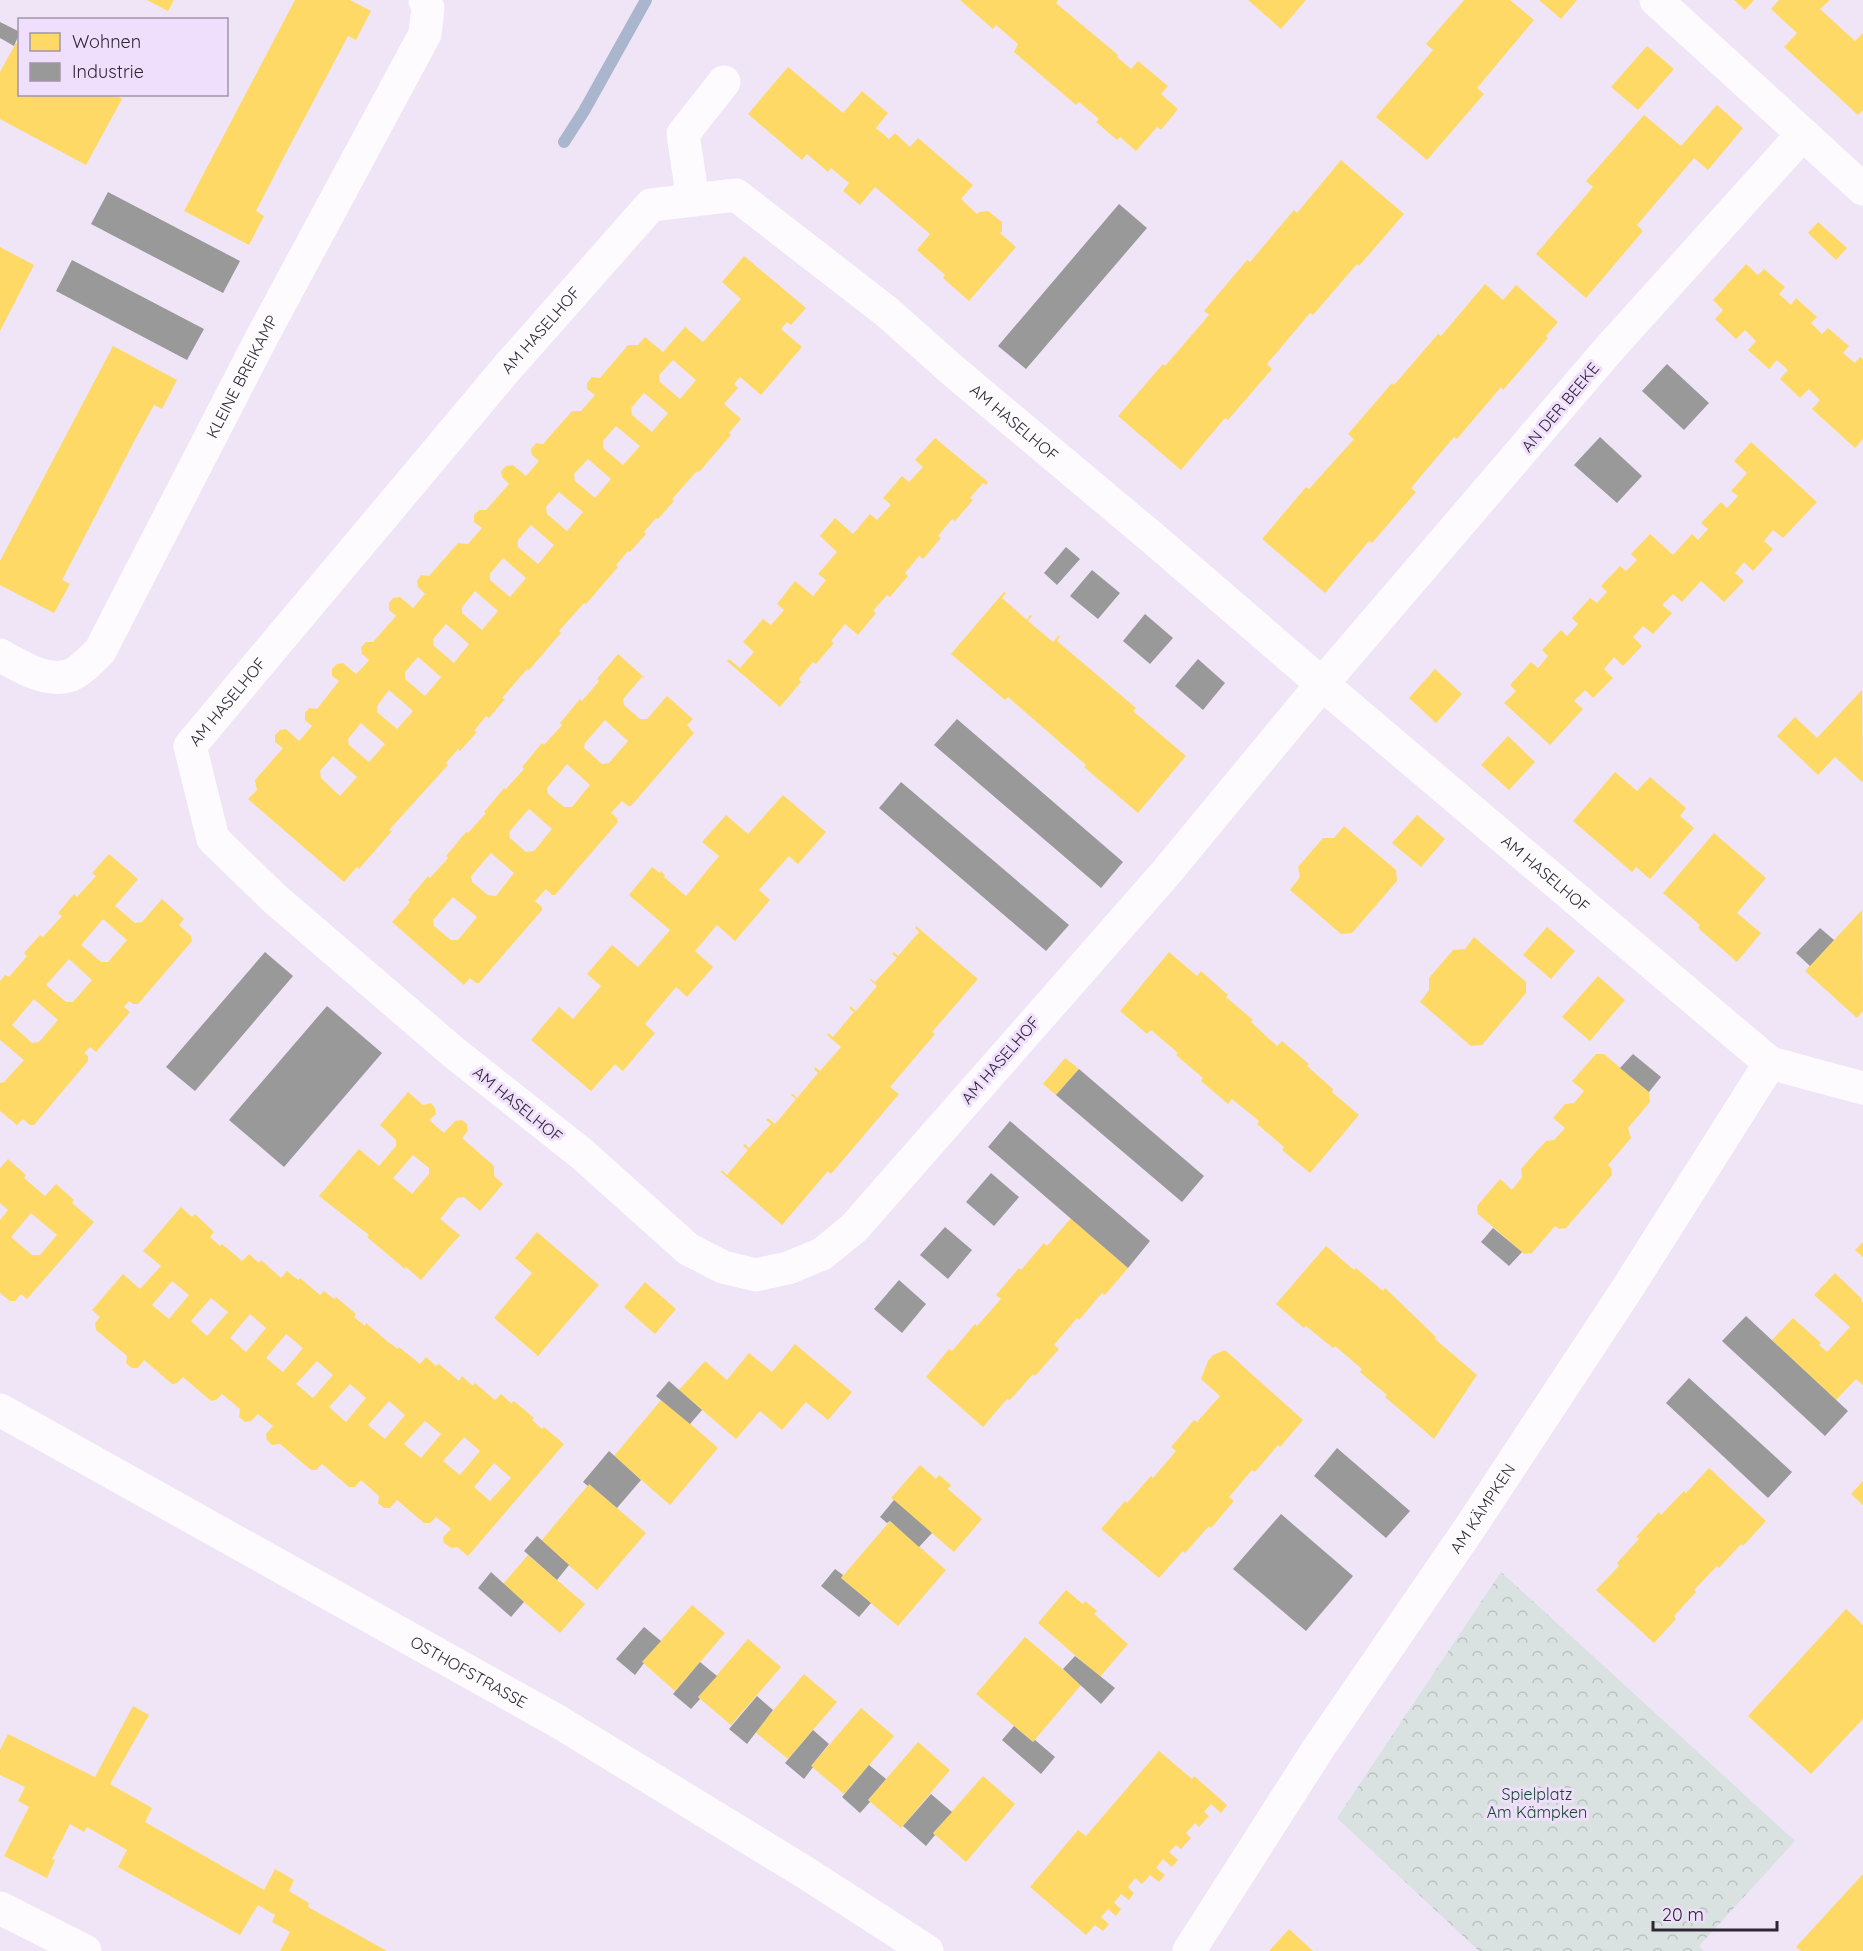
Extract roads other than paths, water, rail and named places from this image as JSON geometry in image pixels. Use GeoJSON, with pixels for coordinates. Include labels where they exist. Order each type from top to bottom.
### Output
{"type":"FeatureCollection","features":[{"type":"Feature","properties":{"kind":"street","name":"KLEINE BREIKAMP"},"geometry":{"type":"LineString","coordinates":[[0,655],[28,670],[46,676],[69,675],[86,665],[100,651],[263,335],[425,34],[428,8],[425,0]]}},
{"type":"Feature","properties":{"kind":"street"},"geometry":{"type":"LineString","coordinates":[[1656,0],[1863,189]]}},
{"type":"Feature","properties":{"kind":"street"},"geometry":{"type":"LineString","coordinates":[[693,200],[683,134],[724,82]]}},
{"type":"Feature","properties":{"kind":"street","name":"AN DER BEEKE"},"geometry":{"type":"LineString","coordinates":[[1323,684],[1609,349],[1803,134]]}},
{"type":"Feature","properties":{"kind":"street","name":"AM HASELHOF"},"geometry":{"type":"LineString","coordinates":[[1323,684],[1164,875],[854,1228],[822,1254],[788,1268],[756,1275],[723,1267],[688,1249],[582,1154],[452,1050],[274,898],[213,839],[190,746],[507,368],[651,205],[736,195],[887,312],[951,369],[1146,532],[1770,1063]]}},
{"type":"Feature","properties":{"kind":"street"},"geometry":{"type":"LineString","coordinates":[[1770,1063],[1863,1088]]}},
{"type":"Feature","properties":{"kind":"street","name":"AM KÄMPKEN"},"geometry":{"type":"LineString","coordinates":[[1189,1951],[1318,1749],[1469,1528],[1620,1299],[1770,1063]]}},
{"type":"Feature","properties":{"kind":"street","name":"OSTHOFSTRASSE"},"geometry":{"type":"LineString","coordinates":[[0,1410],[559,1722],[796,1867],[927,1951]]}},
{"type":"Feature","properties":{"kind":"street"},"geometry":{"type":"LineString","coordinates":[[1,1911],[85,1951]]}},
{"type":"Feature","properties":{"kind":"waterway"},"geometry":{"type":"LineString","coordinates":[[564,142],[584,111],[646,0]]}},
{"type":"Feature","properties":{"kind":"park label","name":"Spielplatz Am Kämpken"},"geometry":{"type":"Point","coordinates":[1537,1803]}}]}
